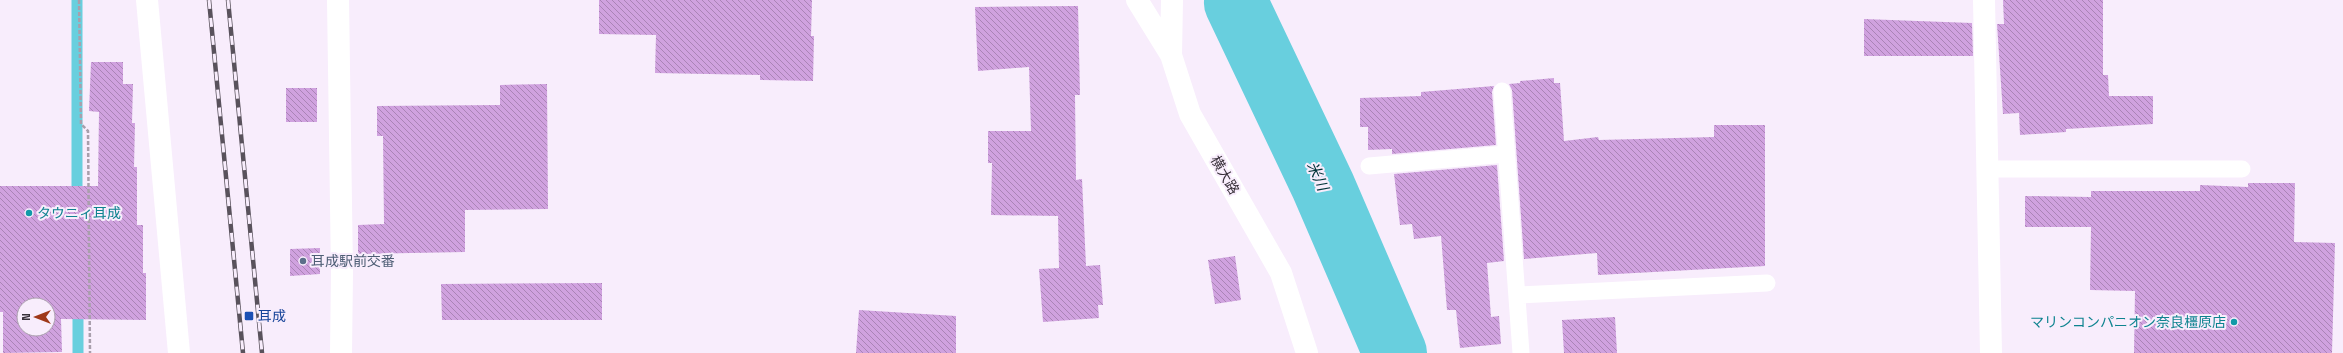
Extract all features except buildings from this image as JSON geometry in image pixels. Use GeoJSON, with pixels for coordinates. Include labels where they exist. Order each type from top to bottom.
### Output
{"type":"FeatureCollection","features":[{"type":"Feature","properties":{"kind":"street"},"geometry":{"type":"LineString","coordinates":[[147,0],[179,353]]}},
{"type":"Feature","properties":{"kind":"street"},"geometry":{"type":"LineString","coordinates":[[338,0],[342,272],[341,353]]}},
{"type":"Feature","properties":{"kind":"street","name":"横大路"},"geometry":{"type":"LineString","coordinates":[[1137,0],[1171,54],[1190,114],[1281,273],[1307,353]]}},
{"type":"Feature","properties":{"kind":"street"},"geometry":{"type":"LineString","coordinates":[[1171,54],[1172,0]]}},
{"type":"Feature","properties":{"kind":"street"},"geometry":{"type":"LineString","coordinates":[[1984,0],[1991,353]]}},
{"type":"Feature","properties":{"kind":"lane"},"geometry":{"type":"LineString","coordinates":[[1502,91],[1521,353]]}},
{"type":"Feature","properties":{"kind":"lane"},"geometry":{"type":"LineString","coordinates":[[1368,166],[1506,154]]}},
{"type":"Feature","properties":{"kind":"lane"},"geometry":{"type":"LineString","coordinates":[[1987,169],[2242,169]]}},
{"type":"Feature","properties":{"kind":"lane"},"geometry":{"type":"LineString","coordinates":[[1517,295],[1767,283]]}},
{"type":"Feature","properties":{"kind":"path"},"geometry":{"type":"LineString","coordinates":[[79,0],[81,124],[88,131],[90,353]]}},
{"type":"Feature","properties":{"kind":"waterway"},"geometry":{"type":"LineString","coordinates":[[77,0],[77,201]]}},
{"type":"Feature","properties":{"kind":"waterway","name":"米川"},"geometry":{"type":"LineString","coordinates":[[1237,0],[1236,3],[1323,186],[1395,353]]}},
{"type":"Feature","properties":{"kind":"waterway"},"geometry":{"type":"LineString","coordinates":[[78,305],[78,353]]}},
{"type":"Feature","properties":{"kind":"railway"},"geometry":{"type":"LineString","coordinates":[[209,0],[243,353]]}},
{"type":"Feature","properties":{"kind":"railway"},"geometry":{"type":"LineString","coordinates":[[228,0],[262,353]]}},
{"type":"Feature","properties":{"kind":"place","name":"タウニィ耳成"},"geometry":{"type":"Point","coordinates":[29,213]}},
{"type":"Feature","properties":{"kind":"place","name":"耳成駅前交番"},"geometry":{"type":"Point","coordinates":[303,261]}},
{"type":"Feature","properties":{"kind":"place","name":"耳成"},"geometry":{"type":"Point","coordinates":[249,316]}},
{"type":"Feature","properties":{"kind":"place","name":"マリンコンパニオン奈良橿原店"},"geometry":{"type":"Point","coordinates":[2234,322]}}]}
